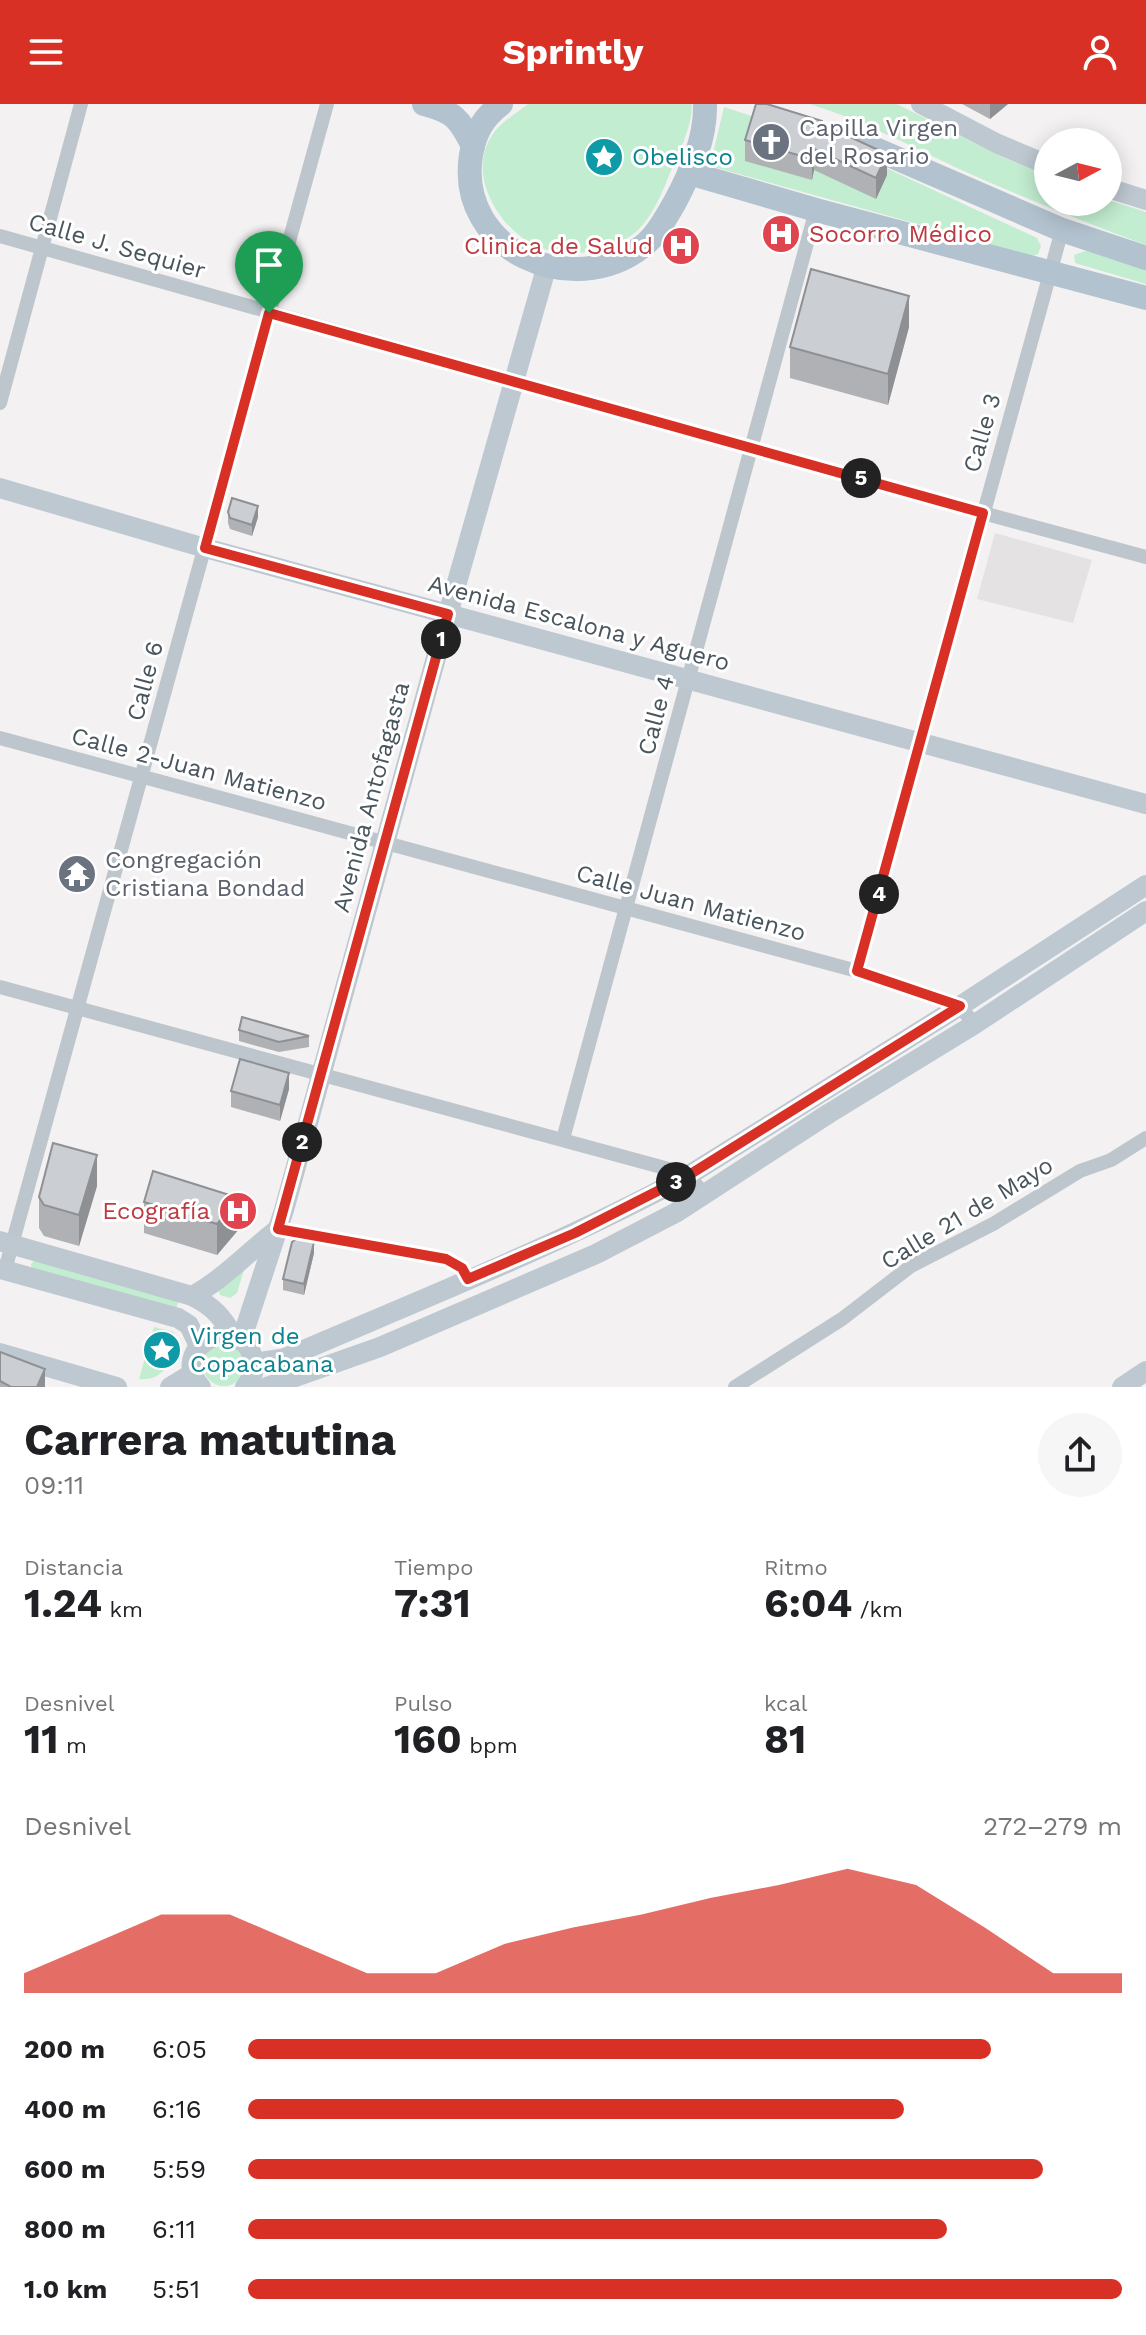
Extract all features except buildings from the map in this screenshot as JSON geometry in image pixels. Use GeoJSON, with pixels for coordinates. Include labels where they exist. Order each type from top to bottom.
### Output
{"type":"FeatureCollection","features":[{"type":"Feature","properties":{"kind":"main road"},"geometry":{"type":"LineString","coordinates":[[424,104],[447,110],[460,121],[473,146]]}},
{"type":"Feature","properties":{"kind":"main road"},"geometry":{"type":"LineString","coordinates":[[501,104],[477,131],[469,167],[472,194],[485,224],[503,245],[528,260],[570,269],[617,261],[644,245],[664,222],[699,146],[705,104]]}},
{"type":"Feature","properties":{"kind":"main road"},"geometry":{"type":"LineString","coordinates":[[922,104],[1034,159]]}},
{"type":"Feature","properties":{"kind":"main road"},"geometry":{"type":"LineString","coordinates":[[832,131],[1062,230],[1146,258]]}},
{"type":"Feature","properties":{"kind":"main road"},"geometry":{"type":"LineString","coordinates":[[689,173],[1146,298]]}},
{"type":"Feature","properties":{"kind":"main road"},"geometry":{"type":"LineString","coordinates":[[1122,192],[1146,200]]}},
{"type":"Feature","properties":{"kind":"main road","name":"Avenida Antofagasta"},"geometry":{"type":"LineString","coordinates":[[238,1339],[278,1229],[547,265]]}},
{"type":"Feature","properties":{"kind":"main road","name":"Avenida Escalona y Aguero"},"geometry":{"type":"LineString","coordinates":[[0,488],[205,548],[1146,804]]}},
{"type":"Feature","properties":{"kind":"main road"},"geometry":{"type":"LineString","coordinates":[[254,1363],[280,1360],[468,1279],[630,1206],[689,1175],[960,1006],[1146,885]]}},
{"type":"Feature","properties":{"kind":"main road"},"geometry":{"type":"LineString","coordinates":[[267,1387],[380,1347],[596,1254],[705,1195],[828,1114],[975,1024],[1146,911]]}},
{"type":"Feature","properties":{"kind":"main road"},"geometry":{"type":"LineString","coordinates":[[192,1296],[213,1285],[278,1229]]}},
{"type":"Feature","properties":{"kind":"main road"},"geometry":{"type":"LineString","coordinates":[[6,1243],[192,1296],[206,1303],[221,1315],[238,1339],[248,1347],[254,1363],[253,1373],[245,1387]]}},
{"type":"Feature","properties":{"kind":"main road"},"geometry":{"type":"LineString","coordinates":[[539,1248],[551,1273]]}},
{"type":"Feature","properties":{"kind":"main road"},"geometry":{"type":"LineString","coordinates":[[3,1270],[178,1318],[189,1325],[199,1346]]}},
{"type":"Feature","properties":{"kind":"main road"},"geometry":{"type":"LineString","coordinates":[[170,1387],[197,1380],[193,1359],[199,1346],[215,1336],[238,1339]]}},
{"type":"Feature","properties":{"kind":"main road"},"geometry":{"type":"LineString","coordinates":[[0,1353],[117,1387]]}},
{"type":"Feature","properties":{"kind":"main road"},"geometry":{"type":"LineString","coordinates":[[1122,1387],[1146,1371]]}},
{"type":"Feature","properties":{"kind":"street"},"geometry":{"type":"LineString","coordinates":[[0,403],[81,104]]}},
{"type":"Feature","properties":{"kind":"street","name":"Calle 6"},"geometry":{"type":"LineString","coordinates":[[3,1270],[6,1243],[78,1008],[327,104]]}},
{"type":"Feature","properties":{"kind":"street","name":"Calle 4"},"geometry":{"type":"LineString","coordinates":[[563,1139],[816,210]]}},
{"type":"Feature","properties":{"kind":"street","name":"Calle 3"},"geometry":{"type":"LineString","coordinates":[[857,971],[1062,230]]}},
{"type":"Feature","properties":{"kind":"street","name":"Calle J. Sequier"},"geometry":{"type":"LineString","coordinates":[[0,236],[1146,557]]}},
{"type":"Feature","properties":{"kind":"street","name":"Calle 2-Juan Matienzo"},"geometry":{"type":"LineString","coordinates":[[0,738],[386,843]]}},
{"type":"Feature","properties":{"kind":"street","name":"Calle Juan Matienzo"},"geometry":{"type":"LineString","coordinates":[[386,843],[857,971],[960,1006]]}},
{"type":"Feature","properties":{"kind":"street"},"geometry":{"type":"LineString","coordinates":[[0,987],[689,1175],[705,1195]]}},
{"type":"Feature","properties":{"kind":"street"},"geometry":{"type":"LineString","coordinates":[[960,1006],[975,1024]]}},
{"type":"Feature","properties":{"kind":"street","name":"Calle 21 de Mayo"},"geometry":{"type":"LineString","coordinates":[[735,1387],[842,1319],[911,1266],[993,1224],[1080,1171],[1111,1160],[1146,1138]]}},
{"type":"Feature","properties":{"kind":"street"},"geometry":{"type":"LineString","coordinates":[[278,1229],[446,1259],[462,1268],[468,1279]]}},
{"type":"Feature","properties":{"kind":"shaded area"},"geometry":{"type":"Polygon","coordinates":[[[995,533],[1092,560],[1073,623],[977,599],[995,533]]]}},
{"type":"Feature","properties":{"kind":"green space"},"geometry":{"type":"Polygon","coordinates":[[[528,104],[692,104],[687,131],[664,188],[637,231],[612,246],[568,253],[527,241],[504,220],[487,192],[483,161],[495,131],[528,104]]]}},
{"type":"Feature","properties":{"kind":"green space"},"geometry":{"type":"Polygon","coordinates":[[[810,104],[897,104],[1034,170],[1034,201],[866,125],[810,104]]]}},
{"type":"Feature","properties":{"kind":"green space"},"geometry":{"type":"Polygon","coordinates":[[[724,107],[830,142],[1037,238],[1041,246],[1038,254],[1032,256],[710,166],[724,107]]]}},
{"type":"Feature","properties":{"kind":"green space"},"geometry":{"type":"Polygon","coordinates":[[[1122,204],[1146,212],[1146,245],[1073,216],[1122,216],[1122,204]]]}},
{"type":"Feature","properties":{"kind":"green space"},"geometry":{"type":"Polygon","coordinates":[[[1088,250],[1146,268],[1146,284],[1075,263],[1074,255],[1088,250]]]}},
{"type":"Feature","properties":{"kind":"green space"},"geometry":{"type":"Polygon","coordinates":[[[35,1260],[179,1300],[176,1309],[32,1269],[31,1264],[35,1260]]]}},
{"type":"Feature","properties":{"kind":"green space"},"geometry":{"type":"Polygon","coordinates":[[[243,1262],[246,1263],[237,1293],[230,1298],[220,1295],[219,1291],[243,1262]]]}},
{"type":"Feature","properties":{"kind":"green space"},"geometry":{"type":"Polygon","coordinates":[[[154,1327],[174,1332],[178,1344],[169,1364],[159,1374],[139,1379],[154,1327]]]}},
{"type":"Feature","properties":{"kind":"green space"},"geometry":{"type":"Polygon","coordinates":[[[224,1344],[239,1350],[245,1365],[239,1380],[224,1386],[209,1380],[203,1365],[209,1350],[224,1344]]]}},
{"type":"Feature","properties":{"kind":"place","name":"Capilla Virgen del Rosario"},"geometry":{"type":"Point","coordinates":[771,142]}},
{"type":"Feature","properties":{"kind":"place","name":"Obelisco"},"geometry":{"type":"Point","coordinates":[604,157]}},
{"type":"Feature","properties":{"kind":"place","name":"Socorro Médico"},"geometry":{"type":"Point","coordinates":[781,234]}},
{"type":"Feature","properties":{"kind":"place","name":"Clinica de Salud"},"geometry":{"type":"Point","coordinates":[681,246]}},
{"type":"Feature","properties":{"kind":"place","name":"Congregación Cristiana Bondad"},"geometry":{"type":"Point","coordinates":[77,874]}},
{"type":"Feature","properties":{"kind":"place","name":"Ecografía"},"geometry":{"type":"Point","coordinates":[238,1211]}},
{"type":"Feature","properties":{"kind":"place","name":"Virgen de Copacabana"},"geometry":{"type":"Point","coordinates":[162,1350]}},
{"type":"Feature","properties":{"kind":"route"},"geometry":{"type":"LineString","coordinates":[[269,313],[983,513],[857,971],[960,1006],[689,1175],[575,1233],[468,1279],[462,1268],[446,1259],[278,1229],[448,614],[205,548],[269,313]]}}]}
